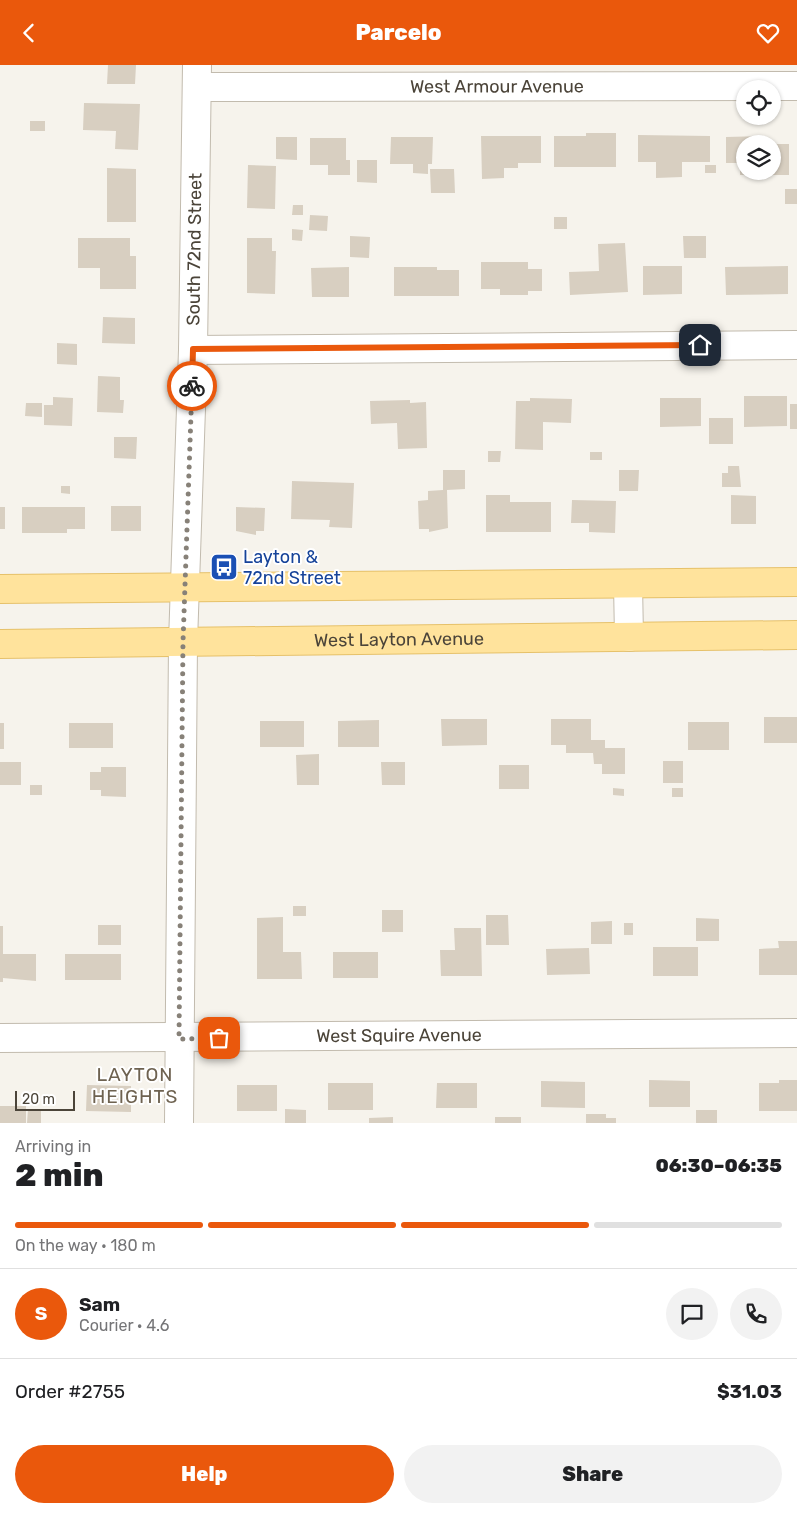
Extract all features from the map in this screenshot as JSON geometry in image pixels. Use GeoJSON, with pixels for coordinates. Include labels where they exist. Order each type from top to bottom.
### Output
{"type":"FeatureCollection","features":[{"type":"Feature","properties":{"kind":"main road"},"geometry":{"type":"LineString","coordinates":[[0,589],[797,583]]}},
{"type":"Feature","properties":{"kind":"main road","name":"West Layton Avenue"},"geometry":{"type":"LineString","coordinates":[[0,643],[797,635]]}},
{"type":"Feature","properties":{"kind":"street","name":"West Armour Avenue"},"geometry":{"type":"LineString","coordinates":[[197,76],[797,86]]}},
{"type":"Feature","properties":{"kind":"street","name":"South 72nd Street"},"geometry":{"type":"LineString","coordinates":[[179,1123],[183,642],[193,349],[197,76]]}},
{"type":"Feature","properties":{"kind":"street"},"geometry":{"type":"LineString","coordinates":[[193,349],[797,345]]}},
{"type":"Feature","properties":{"kind":"street"},"geometry":{"type":"LineString","coordinates":[[628,584],[629,637]]}},
{"type":"Feature","properties":{"kind":"street","name":"West Squire Avenue"},"geometry":{"type":"LineString","coordinates":[[0,1038],[179,1039],[797,1033]]}},
{"type":"Feature","properties":{"kind":"building"},"geometry":{"type":"Polygon","coordinates":[[[108,65],[136,65],[135,84],[107,84],[108,65]]]}},
{"type":"Feature","properties":{"kind":"building"},"geometry":{"type":"Polygon","coordinates":[[[84,103],[140,104],[138,150],[115,149],[116,131],[83,130],[84,103]]]}},
{"type":"Feature","properties":{"kind":"building"},"geometry":{"type":"Polygon","coordinates":[[[30,121],[45,121],[45,131],[30,131],[30,121]]]}},
{"type":"Feature","properties":{"kind":"building"},"geometry":{"type":"Polygon","coordinates":[[[586,133],[616,133],[616,167],[554,167],[554,136],[586,136],[586,133]]]}},
{"type":"Feature","properties":{"kind":"building"},"geometry":{"type":"Polygon","coordinates":[[[638,135],[710,136],[710,162],[682,162],[682,177],[656,178],[656,162],[638,162],[638,135]]]}},
{"type":"Feature","properties":{"kind":"building"},"geometry":{"type":"Polygon","coordinates":[[[481,136],[541,136],[541,163],[518,163],[518,168],[504,168],[504,178],[482,179],[481,136]]]}},
{"type":"Feature","properties":{"kind":"building"},"geometry":{"type":"Polygon","coordinates":[[[276,137],[297,137],[297,160],[276,159],[276,137]]]}},
{"type":"Feature","properties":{"kind":"building"},"geometry":{"type":"Polygon","coordinates":[[[391,137],[433,137],[432,164],[428,164],[428,174],[413,173],[413,164],[390,164],[391,137]]]}},
{"type":"Feature","properties":{"kind":"building"},"geometry":{"type":"Polygon","coordinates":[[[726,137],[736,137],[736,163],[726,163],[726,137]]]}},
{"type":"Feature","properties":{"kind":"building"},"geometry":{"type":"Polygon","coordinates":[[[310,138],[346,138],[346,160],[350,160],[350,175],[328,175],[328,165],[310,165],[310,138]]]}},
{"type":"Feature","properties":{"kind":"building"},"geometry":{"type":"Polygon","coordinates":[[[781,144],[789,144],[789,175],[781,175],[781,144]]]}},
{"type":"Feature","properties":{"kind":"building"},"geometry":{"type":"Polygon","coordinates":[[[357,160],[377,160],[377,183],[357,182],[357,160]]]}},
{"type":"Feature","properties":{"kind":"building"},"geometry":{"type":"Polygon","coordinates":[[[248,165],[276,166],[275,209],[247,208],[248,165]]]}},
{"type":"Feature","properties":{"kind":"building"},"geometry":{"type":"Polygon","coordinates":[[[705,165],[716,165],[716,173],[705,173],[705,165]]]}},
{"type":"Feature","properties":{"kind":"building"},"geometry":{"type":"Polygon","coordinates":[[[107,168],[136,169],[136,222],[107,222],[107,168]]]}},
{"type":"Feature","properties":{"kind":"building"},"geometry":{"type":"Polygon","coordinates":[[[430,169],[454,169],[455,193],[431,193],[430,169]]]}},
{"type":"Feature","properties":{"kind":"building"},"geometry":{"type":"Polygon","coordinates":[[[785,189],[797,189],[797,204],[785,204],[785,189]]]}},
{"type":"Feature","properties":{"kind":"building"},"geometry":{"type":"Polygon","coordinates":[[[293,205],[303,205],[303,215],[292,215],[293,205]]]}},
{"type":"Feature","properties":{"kind":"building"},"geometry":{"type":"Polygon","coordinates":[[[310,215],[328,216],[327,231],[309,230],[310,215]]]}},
{"type":"Feature","properties":{"kind":"building"},"geometry":{"type":"Polygon","coordinates":[[[554,217],[567,217],[567,229],[554,229],[554,217]]]}},
{"type":"Feature","properties":{"kind":"building"},"geometry":{"type":"Polygon","coordinates":[[[292,229],[303,230],[302,241],[292,240],[292,229]]]}},
{"type":"Feature","properties":{"kind":"building"},"geometry":{"type":"Polygon","coordinates":[[[350,236],[370,237],[369,258],[350,257],[350,236]]]}},
{"type":"Feature","properties":{"kind":"building"},"geometry":{"type":"Polygon","coordinates":[[[683,236],[706,236],[706,258],[684,258],[683,236]]]}},
{"type":"Feature","properties":{"kind":"building"},"geometry":{"type":"Polygon","coordinates":[[[78,238],[130,238],[130,256],[136,256],[136,289],[100,289],[100,268],[78,268],[78,238]]]}},
{"type":"Feature","properties":{"kind":"building"},"geometry":{"type":"Polygon","coordinates":[[[247,238],[272,238],[272,251],[276,251],[275,294],[247,293],[247,238]]]}},
{"type":"Feature","properties":{"kind":"building"},"geometry":{"type":"Polygon","coordinates":[[[625,243],[628,292],[570,295],[569,272],[599,271],[598,244],[625,243]]]}},
{"type":"Feature","properties":{"kind":"building"},"geometry":{"type":"Polygon","coordinates":[[[481,262],[528,262],[528,269],[542,269],[542,291],[528,291],[528,295],[500,295],[500,289],[481,289],[481,262]]]}},
{"type":"Feature","properties":{"kind":"building"},"geometry":{"type":"Polygon","coordinates":[[[643,266],[682,266],[682,294],[643,295],[643,266]]]}},
{"type":"Feature","properties":{"kind":"building"},"geometry":{"type":"Polygon","coordinates":[[[788,266],[788,294],[726,295],[725,267],[788,266]]]}},
{"type":"Feature","properties":{"kind":"building"},"geometry":{"type":"Polygon","coordinates":[[[349,267],[349,297],[312,297],[311,268],[349,267]]]}},
{"type":"Feature","properties":{"kind":"building"},"geometry":{"type":"Polygon","coordinates":[[[394,267],[437,267],[437,270],[459,270],[459,296],[394,296],[394,267]]]}},
{"type":"Feature","properties":{"kind":"building"},"geometry":{"type":"Polygon","coordinates":[[[103,317],[135,318],[135,344],[102,343],[103,317]]]}},
{"type":"Feature","properties":{"kind":"building"},"geometry":{"type":"Polygon","coordinates":[[[57,343],[77,344],[77,365],[57,364],[57,343]]]}},
{"type":"Feature","properties":{"kind":"building"},"geometry":{"type":"Polygon","coordinates":[[[98,376],[120,377],[120,400],[124,400],[123,413],[97,412],[98,376]]]}},
{"type":"Feature","properties":{"kind":"building"},"geometry":{"type":"Polygon","coordinates":[[[744,396],[787,396],[787,426],[744,427],[744,396]]]}},
{"type":"Feature","properties":{"kind":"building"},"geometry":{"type":"Polygon","coordinates":[[[53,397],[73,398],[72,426],[44,425],[44,405],[53,405],[53,397]]]}},
{"type":"Feature","properties":{"kind":"building"},"geometry":{"type":"Polygon","coordinates":[[[530,398],[572,399],[571,423],[543,422],[543,450],[515,449],[516,401],[530,401],[530,398]]]}},
{"type":"Feature","properties":{"kind":"building"},"geometry":{"type":"Polygon","coordinates":[[[660,398],[701,398],[701,426],[660,427],[660,398]]]}},
{"type":"Feature","properties":{"kind":"building"},"geometry":{"type":"Polygon","coordinates":[[[410,400],[410,403],[426,402],[427,448],[398,449],[397,423],[371,424],[370,401],[410,400]]]}},
{"type":"Feature","properties":{"kind":"building"},"geometry":{"type":"Polygon","coordinates":[[[26,403],[42,403],[42,417],[25,416],[26,403]]]}},
{"type":"Feature","properties":{"kind":"building"},"geometry":{"type":"Polygon","coordinates":[[[790,404],[797,404],[797,429],[790,429],[790,404]]]}},
{"type":"Feature","properties":{"kind":"building"},"geometry":{"type":"Polygon","coordinates":[[[709,418],[733,418],[733,444],[709,444],[709,418]]]}},
{"type":"Feature","properties":{"kind":"building"},"geometry":{"type":"Polygon","coordinates":[[[114,437],[137,437],[136,459],[114,458],[114,437]]]}},
{"type":"Feature","properties":{"kind":"building"},"geometry":{"type":"Polygon","coordinates":[[[488,451],[501,451],[500,462],[488,462],[488,451]]]}},
{"type":"Feature","properties":{"kind":"building"},"geometry":{"type":"Polygon","coordinates":[[[590,452],[602,452],[602,460],[590,460],[590,452]]]}},
{"type":"Feature","properties":{"kind":"building"},"geometry":{"type":"Polygon","coordinates":[[[728,466],[739,466],[741,487],[722,487],[722,473],[728,473],[728,466]]]}},
{"type":"Feature","properties":{"kind":"building"},"geometry":{"type":"Polygon","coordinates":[[[443,470],[465,470],[465,489],[447,490],[448,528],[429,532],[429,529],[419,529],[418,501],[428,500],[428,491],[443,490],[443,470]]]}},
{"type":"Feature","properties":{"kind":"building"},"geometry":{"type":"Polygon","coordinates":[[[619,470],[639,470],[638,491],[619,491],[619,470]]]}},
{"type":"Feature","properties":{"kind":"building"},"geometry":{"type":"Polygon","coordinates":[[[292,481],[354,483],[352,528],[329,527],[330,520],[291,519],[292,481]]]}},
{"type":"Feature","properties":{"kind":"building"},"geometry":{"type":"Polygon","coordinates":[[[61,486],[70,486],[70,494],[61,493],[61,486]]]}},
{"type":"Feature","properties":{"kind":"building"},"geometry":{"type":"Polygon","coordinates":[[[486,495],[510,495],[510,502],[551,502],[551,532],[486,532],[486,495]]]}},
{"type":"Feature","properties":{"kind":"building"},"geometry":{"type":"Polygon","coordinates":[[[731,495],[756,496],[756,524],[731,524],[731,495]]]}},
{"type":"Feature","properties":{"kind":"building"},"geometry":{"type":"Polygon","coordinates":[[[572,500],[616,501],[615,533],[589,532],[589,523],[571,523],[572,500]]]}},
{"type":"Feature","properties":{"kind":"building"},"geometry":{"type":"Polygon","coordinates":[[[111,506],[141,506],[141,531],[111,531],[111,506]]]}},
{"type":"Feature","properties":{"kind":"building"},"geometry":{"type":"Polygon","coordinates":[[[0,507],[5,507],[5,529],[0,529],[0,507]]]}},
{"type":"Feature","properties":{"kind":"building"},"geometry":{"type":"Polygon","coordinates":[[[22,507],[85,507],[85,529],[67,529],[67,533],[22,533],[22,507]]]}},
{"type":"Feature","properties":{"kind":"building"},"geometry":{"type":"Polygon","coordinates":[[[236,507],[265,508],[264,531],[256,531],[256,535],[236,531],[236,507]]]}},
{"type":"Feature","properties":{"kind":"building"},"geometry":{"type":"Polygon","coordinates":[[[764,717],[797,717],[797,743],[764,743],[764,717]]]}},
{"type":"Feature","properties":{"kind":"building"},"geometry":{"type":"Polygon","coordinates":[[[441,719],[487,719],[487,745],[442,746],[441,719]]]}},
{"type":"Feature","properties":{"kind":"building"},"geometry":{"type":"Polygon","coordinates":[[[551,719],[591,719],[591,740],[605,740],[605,748],[625,748],[625,774],[602,774],[602,764],[594,764],[593,753],[566,753],[566,745],[551,745],[551,719]]]}},
{"type":"Feature","properties":{"kind":"building"},"geometry":{"type":"Polygon","coordinates":[[[379,720],[379,747],[338,747],[338,721],[379,720]]]}},
{"type":"Feature","properties":{"kind":"building"},"geometry":{"type":"Polygon","coordinates":[[[260,721],[304,721],[304,747],[260,747],[260,721]]]}},
{"type":"Feature","properties":{"kind":"building"},"geometry":{"type":"Polygon","coordinates":[[[688,722],[729,722],[729,750],[688,750],[688,722]]]}},
{"type":"Feature","properties":{"kind":"building"},"geometry":{"type":"Polygon","coordinates":[[[0,723],[4,723],[4,749],[0,749],[0,723]]]}},
{"type":"Feature","properties":{"kind":"building"},"geometry":{"type":"Polygon","coordinates":[[[69,723],[113,723],[113,748],[69,748],[69,723]]]}},
{"type":"Feature","properties":{"kind":"building"},"geometry":{"type":"Polygon","coordinates":[[[319,754],[319,785],[297,785],[296,755],[319,754]]]}},
{"type":"Feature","properties":{"kind":"building"},"geometry":{"type":"Polygon","coordinates":[[[663,761],[683,761],[683,783],[663,783],[663,761]]]}},
{"type":"Feature","properties":{"kind":"building"},"geometry":{"type":"Polygon","coordinates":[[[0,762],[21,762],[21,785],[0,785],[0,762]]]}},
{"type":"Feature","properties":{"kind":"building"},"geometry":{"type":"Polygon","coordinates":[[[381,762],[405,762],[405,785],[382,785],[381,762]]]}},
{"type":"Feature","properties":{"kind":"building"},"geometry":{"type":"Polygon","coordinates":[[[499,765],[529,765],[529,789],[499,789],[499,765]]]}},
{"type":"Feature","properties":{"kind":"building"},"geometry":{"type":"Polygon","coordinates":[[[101,767],[126,767],[126,797],[101,796],[101,790],[90,790],[90,772],[101,772],[101,767]]]}},
{"type":"Feature","properties":{"kind":"building"},"geometry":{"type":"Polygon","coordinates":[[[30,785],[42,785],[42,795],[30,795],[30,785]]]}},
{"type":"Feature","properties":{"kind":"building"},"geometry":{"type":"Polygon","coordinates":[[[613,788],[624,789],[624,796],[613,795],[613,788]]]}},
{"type":"Feature","properties":{"kind":"building"},"geometry":{"type":"Polygon","coordinates":[[[672,788],[683,788],[683,797],[672,797],[672,788]]]}},
{"type":"Feature","properties":{"kind":"building"},"geometry":{"type":"Polygon","coordinates":[[[293,906],[306,906],[306,916],[293,916],[293,906]]]}},
{"type":"Feature","properties":{"kind":"building"},"geometry":{"type":"Polygon","coordinates":[[[382,910],[403,910],[403,932],[382,932],[382,910]]]}},
{"type":"Feature","properties":{"kind":"building"},"geometry":{"type":"Polygon","coordinates":[[[486,915],[508,915],[509,945],[486,945],[486,915]]]}},
{"type":"Feature","properties":{"kind":"building"},"geometry":{"type":"Polygon","coordinates":[[[283,917],[283,952],[301,952],[302,979],[257,979],[257,918],[283,917]]]}},
{"type":"Feature","properties":{"kind":"building"},"geometry":{"type":"Polygon","coordinates":[[[696,918],[719,919],[719,941],[696,941],[696,918]]]}},
{"type":"Feature","properties":{"kind":"building"},"geometry":{"type":"Polygon","coordinates":[[[612,921],[612,944],[591,944],[591,922],[612,921]]]}},
{"type":"Feature","properties":{"kind":"building"},"geometry":{"type":"Polygon","coordinates":[[[624,923],[633,923],[633,935],[624,935],[624,923]]]}},
{"type":"Feature","properties":{"kind":"building"},"geometry":{"type":"Polygon","coordinates":[[[98,925],[121,925],[121,945],[98,945],[98,925]]]}},
{"type":"Feature","properties":{"kind":"building"},"geometry":{"type":"Polygon","coordinates":[[[0,926],[3,926],[3,954],[36,954],[36,981],[3,978],[3,982],[0,982],[0,926]]]}},
{"type":"Feature","properties":{"kind":"building"},"geometry":{"type":"Polygon","coordinates":[[[454,928],[481,928],[482,976],[441,976],[440,950],[455,950],[454,928]]]}},
{"type":"Feature","properties":{"kind":"building"},"geometry":{"type":"Polygon","coordinates":[[[778,941],[797,941],[797,975],[759,975],[759,949],[779,948],[778,941]]]}},
{"type":"Feature","properties":{"kind":"building"},"geometry":{"type":"Polygon","coordinates":[[[653,947],[698,947],[698,976],[653,976],[653,947]]]}},
{"type":"Feature","properties":{"kind":"building"},"geometry":{"type":"Polygon","coordinates":[[[589,948],[590,974],[547,975],[546,949],[589,948]]]}},
{"type":"Feature","properties":{"kind":"building"},"geometry":{"type":"Polygon","coordinates":[[[333,952],[378,952],[378,978],[333,978],[333,952]]]}},
{"type":"Feature","properties":{"kind":"building"},"geometry":{"type":"Polygon","coordinates":[[[65,954],[121,954],[121,980],[65,980],[65,954]]]}},
{"type":"Feature","properties":{"kind":"building"},"geometry":{"type":"Polygon","coordinates":[[[649,1080],[690,1081],[690,1107],[649,1107],[649,1080]]]}},
{"type":"Feature","properties":{"kind":"building"},"geometry":{"type":"Polygon","coordinates":[[[779,1080],[797,1080],[797,1111],[759,1111],[759,1083],[779,1083],[779,1080]]]}},
{"type":"Feature","properties":{"kind":"building"},"geometry":{"type":"Polygon","coordinates":[[[541,1081],[585,1082],[585,1108],[541,1107],[541,1081]]]}},
{"type":"Feature","properties":{"kind":"building"},"geometry":{"type":"Polygon","coordinates":[[[328,1083],[373,1083],[373,1110],[328,1110],[328,1083]]]}},
{"type":"Feature","properties":{"kind":"building"},"geometry":{"type":"Polygon","coordinates":[[[437,1083],[477,1083],[477,1108],[436,1108],[437,1083]]]}},
{"type":"Feature","properties":{"kind":"building"},"geometry":{"type":"Polygon","coordinates":[[[87,1085],[131,1086],[131,1112],[86,1111],[87,1085]]]}},
{"type":"Feature","properties":{"kind":"building"},"geometry":{"type":"Polygon","coordinates":[[[237,1085],[277,1085],[277,1111],[237,1111],[237,1085]]]}},
{"type":"Feature","properties":{"kind":"building"},"geometry":{"type":"Polygon","coordinates":[[[0,1106],[26,1106],[26,1123],[0,1123],[0,1106]]]}},
{"type":"Feature","properties":{"kind":"building"},"geometry":{"type":"Polygon","coordinates":[[[28,1109],[41,1109],[41,1123],[27,1123],[28,1109]]]}},
{"type":"Feature","properties":{"kind":"building"},"geometry":{"type":"Polygon","coordinates":[[[285,1109],[306,1110],[306,1123],[285,1123],[285,1109]]]}},
{"type":"Feature","properties":{"kind":"building"},"geometry":{"type":"Polygon","coordinates":[[[696,1110],[717,1110],[717,1123],[696,1123],[696,1110]]]}},
{"type":"Feature","properties":{"kind":"building"},"geometry":{"type":"Polygon","coordinates":[[[586,1114],[606,1114],[606,1118],[616,1118],[616,1123],[586,1123],[586,1114]]]}},
{"type":"Feature","properties":{"kind":"building"},"geometry":{"type":"Polygon","coordinates":[[[393,1117],[393,1123],[369,1123],[369,1118],[393,1117]]]}},
{"type":"Feature","properties":{"kind":"building"},"geometry":{"type":"Polygon","coordinates":[[[495,1117],[521,1117],[521,1123],[495,1123],[495,1117]]]}},
{"type":"Feature","properties":{"kind":"way so far"},"geometry":{"type":"LineString","coordinates":[[192,386],[183,642],[179,1039],[219,1038]]}},
{"type":"Feature","properties":{"kind":"place","name":"Layton & 72nd Street"},"geometry":{"type":"Point","coordinates":[224,567]}},
{"type":"Feature","properties":{"kind":"district","name":"LAYTON HEIGHTS"},"geometry":{"type":"Point","coordinates":[135,1085]}},
{"type":"Feature","properties":{"kind":"route"},"geometry":{"type":"LineString","coordinates":[[192,386],[193,349],[700,345]]}}]}
